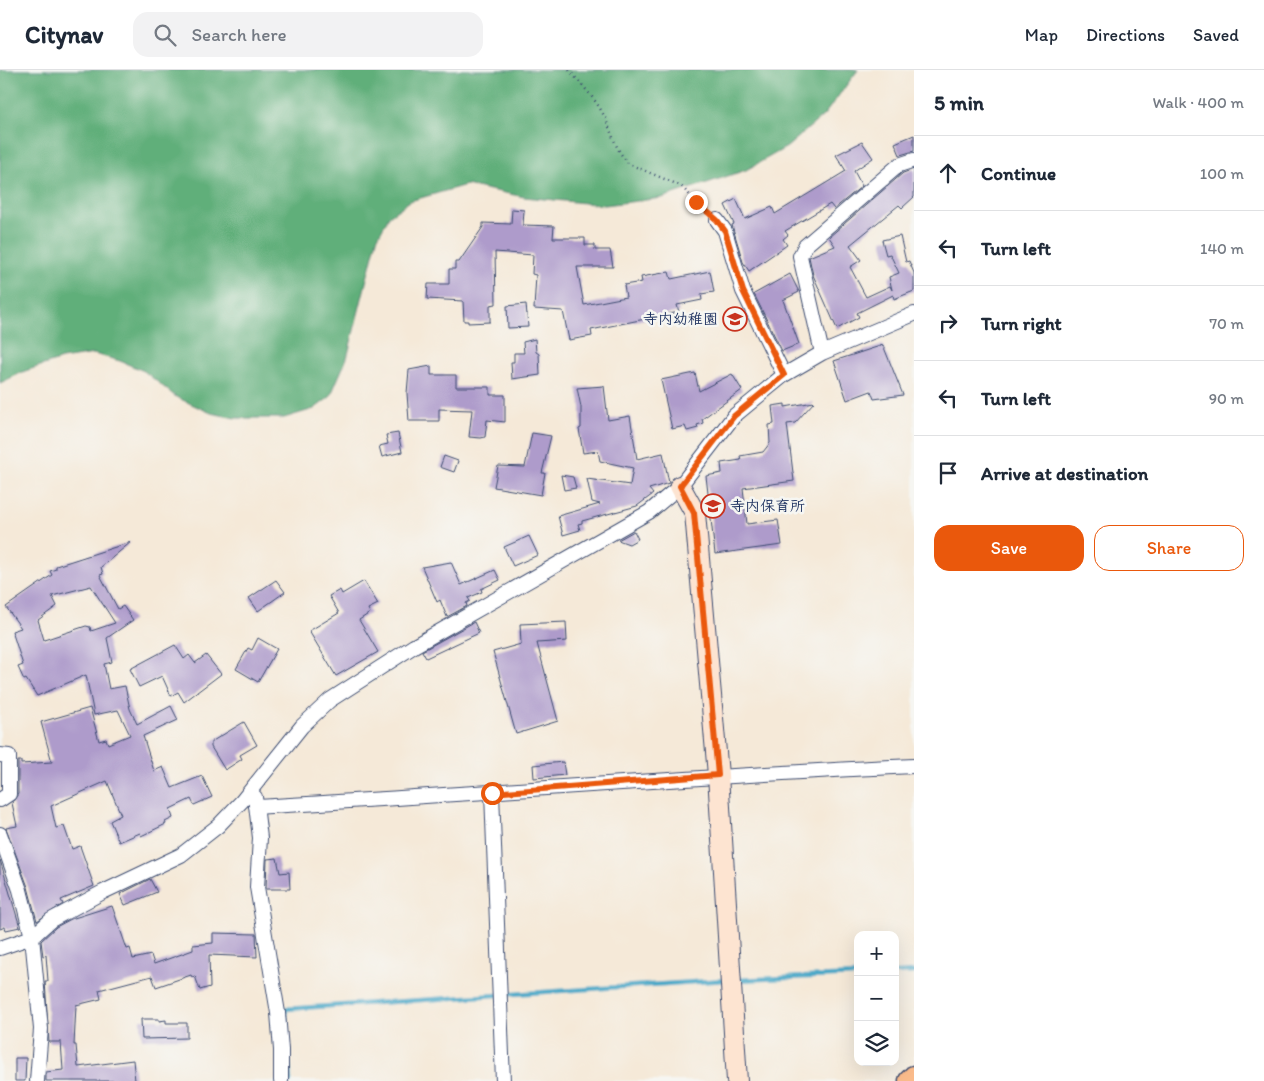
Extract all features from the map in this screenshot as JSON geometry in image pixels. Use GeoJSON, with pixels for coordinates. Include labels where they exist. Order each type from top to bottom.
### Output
{"type":"FeatureCollection","features":[{"type":"Feature","properties":{"kind":"main road"},"geometry":{"type":"LineString","coordinates":[[910,1081],[914,1077]]}},
{"type":"Feature","properties":{"kind":"street"},"geometry":{"type":"LineString","coordinates":[[822,353],[800,256],[805,246],[899,165],[914,160]]}},
{"type":"Feature","properties":{"kind":"street"},"geometry":{"type":"LineString","coordinates":[[717,220],[725,231],[743,291],[784,375]]}},
{"type":"Feature","properties":{"kind":"street"},"geometry":{"type":"LineString","coordinates":[[0,948],[32,937],[51,920],[94,896],[181,855],[218,826],[253,787],[302,726],[330,700],[414,646],[649,512],[680,486],[734,416],[784,375],[822,353],[914,314]]}},
{"type":"Feature","properties":{"kind":"street"},"geometry":{"type":"LineString","coordinates":[[680,486],[694,513],[718,775],[737,1081]]}},
{"type":"Feature","properties":{"kind":"street"},"geometry":{"type":"LineString","coordinates":[[0,755],[9,756],[9,794],[0,800]]}},
{"type":"Feature","properties":{"kind":"street"},"geometry":{"type":"LineString","coordinates":[[256,807],[492,793],[718,775],[914,766]]}},
{"type":"Feature","properties":{"kind":"street"},"geometry":{"type":"LineString","coordinates":[[253,787],[260,838],[257,887],[278,1013],[281,1081]]}},
{"type":"Feature","properties":{"kind":"street"},"geometry":{"type":"LineString","coordinates":[[492,793],[503,1081]]}},
{"type":"Feature","properties":{"kind":"street"},"geometry":{"type":"LineString","coordinates":[[0,834],[20,890],[32,937],[41,1029],[37,1081]]}},
{"type":"Feature","properties":{"kind":"path"},"geometry":{"type":"LineString","coordinates":[[568,70],[602,112],[623,159],[628,164],[681,186],[701,209],[717,220]]}},
{"type":"Feature","properties":{"kind":"green space"},"geometry":{"type":"Polygon","coordinates":[[[0,70],[858,70],[824,115],[787,147],[746,170],[662,198],[605,205],[524,197],[466,185],[410,201],[389,216],[377,239],[347,358],[330,397],[314,409],[284,418],[235,418],[211,413],[176,397],[144,371],[120,361],[94,354],[62,359],[25,371],[0,383],[0,70]]]}},
{"type":"Feature","properties":{"kind":"building"},"geometry":{"type":"Polygon","coordinates":[[[914,135],[914,151],[900,155],[895,143],[914,135]]]}},
{"type":"Feature","properties":{"kind":"building"},"geometry":{"type":"Polygon","coordinates":[[[862,142],[873,158],[854,171],[862,186],[834,209],[830,204],[785,231],[788,235],[783,239],[787,245],[749,271],[743,262],[732,225],[734,224],[725,205],[736,199],[745,219],[772,207],[775,214],[846,171],[836,155],[862,142]]]}},
{"type":"Feature","properties":{"kind":"building"},"geometry":{"type":"Polygon","coordinates":[[[914,169],[914,197],[902,208],[899,205],[850,245],[861,260],[850,267],[866,297],[890,286],[892,290],[889,277],[899,273],[890,254],[886,255],[882,240],[900,236],[906,262],[909,261],[914,273],[914,291],[894,299],[893,295],[857,313],[859,317],[837,329],[813,275],[809,257],[835,246],[829,237],[903,173],[914,169]]]}},
{"type":"Feature","properties":{"kind":"building"},"geometry":{"type":"Polygon","coordinates":[[[512,209],[524,210],[523,225],[554,226],[553,238],[585,238],[585,245],[595,245],[595,250],[610,250],[613,267],[577,267],[584,305],[626,297],[624,285],[642,282],[641,277],[669,272],[671,279],[710,271],[714,292],[701,294],[702,300],[677,305],[679,312],[591,330],[592,336],[569,340],[563,311],[534,309],[536,275],[532,274],[533,255],[495,252],[496,304],[490,305],[490,322],[468,323],[468,321],[464,321],[463,301],[427,299],[428,284],[449,284],[449,269],[455,269],[455,262],[459,262],[483,227],[483,223],[511,224],[512,209]]]}},
{"type":"Feature","properties":{"kind":"building"},"geometry":{"type":"Polygon","coordinates":[[[790,274],[799,292],[783,300],[799,344],[782,351],[754,294],[790,274]]]}},
{"type":"Feature","properties":{"kind":"building"},"geometry":{"type":"Polygon","coordinates":[[[526,304],[528,327],[508,328],[507,306],[526,304]]]}},
{"type":"Feature","properties":{"kind":"building"},"geometry":{"type":"Polygon","coordinates":[[[535,339],[536,352],[539,354],[540,375],[512,379],[511,362],[514,362],[514,353],[524,353],[523,342],[535,339]]]}},
{"type":"Feature","properties":{"kind":"building"},"geometry":{"type":"Polygon","coordinates":[[[883,345],[903,395],[874,399],[871,391],[847,400],[834,361],[883,345]]]}},
{"type":"Feature","properties":{"kind":"building"},"geometry":{"type":"Polygon","coordinates":[[[431,366],[431,375],[456,375],[456,387],[490,387],[490,395],[505,395],[505,422],[487,420],[485,437],[481,438],[469,437],[472,410],[439,409],[439,421],[409,421],[407,393],[409,370],[431,366]]]}},
{"type":"Feature","properties":{"kind":"building"},"geometry":{"type":"Polygon","coordinates":[[[695,373],[699,391],[732,374],[742,390],[702,419],[703,423],[697,425],[698,428],[687,431],[685,426],[672,429],[661,380],[695,373]]]}},
{"type":"Feature","properties":{"kind":"building"},"geometry":{"type":"Polygon","coordinates":[[[604,386],[608,420],[630,416],[637,459],[663,453],[669,483],[649,489],[653,494],[637,506],[582,521],[582,523],[578,524],[580,530],[563,535],[558,516],[600,504],[592,502],[587,479],[630,485],[633,468],[600,461],[598,451],[583,453],[579,429],[581,428],[581,407],[577,388],[604,386]]]}},
{"type":"Feature","properties":{"kind":"building"},"geometry":{"type":"Polygon","coordinates":[[[814,402],[795,423],[787,424],[794,481],[743,488],[747,524],[778,520],[782,545],[715,554],[706,476],[722,473],[721,463],[741,460],[740,456],[763,452],[770,443],[769,425],[774,424],[772,406],[785,404],[785,407],[814,402]]]}},
{"type":"Feature","properties":{"kind":"building"},"geometry":{"type":"Polygon","coordinates":[[[398,433],[402,452],[382,457],[379,446],[388,444],[386,435],[398,433]]]}},
{"type":"Feature","properties":{"kind":"building"},"geometry":{"type":"Polygon","coordinates":[[[532,433],[551,436],[542,473],[545,473],[541,495],[494,487],[498,466],[525,467],[532,433]]]}},
{"type":"Feature","properties":{"kind":"building"},"geometry":{"type":"Polygon","coordinates":[[[444,456],[458,461],[454,472],[440,467],[444,456]]]}},
{"type":"Feature","properties":{"kind":"building"},"geometry":{"type":"Polygon","coordinates":[[[561,475],[573,477],[576,488],[564,490],[561,475]]]}},
{"type":"Feature","properties":{"kind":"building"},"geometry":{"type":"Polygon","coordinates":[[[634,531],[638,539],[629,544],[618,540],[634,531]]]}},
{"type":"Feature","properties":{"kind":"building"},"geometry":{"type":"Polygon","coordinates":[[[529,536],[538,555],[513,566],[504,547],[529,536]]]}},
{"type":"Feature","properties":{"kind":"building"},"geometry":{"type":"Polygon","coordinates":[[[131,542],[101,567],[103,574],[100,575],[118,609],[123,606],[133,620],[107,638],[112,662],[104,664],[109,689],[125,686],[130,709],[137,724],[171,706],[178,720],[143,736],[154,771],[163,767],[172,788],[202,776],[212,797],[194,805],[191,799],[170,809],[173,818],[165,822],[166,824],[141,836],[140,833],[119,842],[110,821],[121,815],[107,781],[51,806],[56,828],[64,826],[72,849],[80,846],[94,886],[61,900],[63,904],[37,921],[28,887],[6,828],[17,826],[12,803],[18,794],[18,761],[21,761],[21,764],[52,762],[41,722],[90,708],[99,741],[106,739],[108,744],[130,735],[118,710],[94,715],[86,675],[37,696],[26,679],[24,680],[18,667],[23,665],[12,631],[21,628],[6,607],[52,575],[50,571],[56,569],[56,566],[131,542]],[[91,586],[52,596],[57,606],[38,620],[44,640],[86,626],[90,627],[91,631],[115,623],[91,586]]]}},
{"type":"Feature","properties":{"kind":"building"},"geometry":{"type":"Polygon","coordinates":[[[451,562],[461,585],[495,570],[500,580],[481,589],[482,592],[468,598],[470,601],[466,603],[467,606],[447,617],[440,600],[437,602],[422,567],[451,562]]]}},
{"type":"Feature","properties":{"kind":"building"},"geometry":{"type":"Polygon","coordinates":[[[276,580],[285,592],[258,611],[249,598],[276,580]]]}},
{"type":"Feature","properties":{"kind":"building"},"geometry":{"type":"Polygon","coordinates":[[[364,581],[378,604],[368,609],[370,613],[359,620],[378,652],[336,676],[309,631],[339,613],[329,596],[340,590],[342,594],[364,581]]]}},
{"type":"Feature","properties":{"kind":"building"},"geometry":{"type":"Polygon","coordinates":[[[474,622],[479,633],[426,658],[422,651],[474,622]]]}},
{"type":"Feature","properties":{"kind":"building"},"geometry":{"type":"Polygon","coordinates":[[[566,622],[567,641],[537,643],[558,721],[516,734],[493,652],[521,644],[520,624],[566,622]]]}},
{"type":"Feature","properties":{"kind":"building"},"geometry":{"type":"Polygon","coordinates":[[[258,638],[277,649],[258,682],[236,669],[248,648],[252,650],[258,638]]]}},
{"type":"Feature","properties":{"kind":"building"},"geometry":{"type":"Polygon","coordinates":[[[175,645],[184,659],[189,655],[195,663],[206,655],[221,674],[184,702],[178,692],[171,696],[162,676],[139,687],[130,669],[175,645]]]}},
{"type":"Feature","properties":{"kind":"building"},"geometry":{"type":"Polygon","coordinates":[[[244,722],[257,745],[240,755],[242,759],[225,770],[211,747],[211,742],[244,722]]]}},
{"type":"Feature","properties":{"kind":"building"},"geometry":{"type":"Polygon","coordinates":[[[563,762],[565,775],[534,778],[533,765],[563,762]]]}},
{"type":"Feature","properties":{"kind":"building"},"geometry":{"type":"Polygon","coordinates":[[[277,858],[280,873],[289,872],[290,889],[266,889],[267,859],[277,858]]]}},
{"type":"Feature","properties":{"kind":"building"},"geometry":{"type":"Polygon","coordinates":[[[0,860],[20,927],[6,930],[5,927],[0,929],[0,860]]]}},
{"type":"Feature","properties":{"kind":"building"},"geometry":{"type":"Polygon","coordinates":[[[150,879],[157,892],[125,905],[120,894],[150,879]]]}},
{"type":"Feature","properties":{"kind":"building"},"geometry":{"type":"Polygon","coordinates":[[[112,906],[127,949],[130,948],[133,959],[151,955],[154,964],[193,950],[193,945],[213,943],[213,933],[256,934],[257,957],[209,955],[210,987],[200,990],[195,976],[192,977],[191,975],[156,987],[152,976],[99,990],[101,999],[76,1005],[74,1045],[76,1045],[78,1067],[133,1060],[135,1081],[46,1081],[46,1072],[63,1070],[61,1042],[49,1042],[45,981],[48,981],[46,955],[43,956],[41,941],[56,927],[71,919],[112,906]]]}},
{"type":"Feature","properties":{"kind":"building"},"geometry":{"type":"Polygon","coordinates":[[[141,1019],[166,1020],[166,1023],[187,1023],[187,1038],[142,1039],[141,1019]]]}},
{"type":"Feature","properties":{"kind":"building"},"geometry":{"type":"Polygon","coordinates":[[[15,1058],[26,1058],[25,1081],[15,1081],[15,1058]]]}},
{"type":"Feature","properties":{"kind":"waterway"},"geometry":{"type":"LineString","coordinates":[[899,973],[914,972]]}},
{"type":"Feature","properties":{"kind":"waterway"},"geometry":{"type":"LineString","coordinates":[[736,980],[854,975]]}},
{"type":"Feature","properties":{"kind":"waterway"},"geometry":{"type":"LineString","coordinates":[[290,1081],[285,1009],[726,980]]}},
{"type":"Feature","properties":{"kind":"place","name":"寺内幼稚園"},"geometry":{"type":"Point","coordinates":[735,319]}},
{"type":"Feature","properties":{"kind":"place","name":"寺内保育所"},"geometry":{"type":"Point","coordinates":[713,506]}},
{"type":"Feature","properties":{"kind":"route"},"geometry":{"type":"LineString","coordinates":[[492,793],[718,775],[694,513],[680,486],[734,416],[784,375],[743,291],[722,225],[701,209],[696,202]]}}]}
